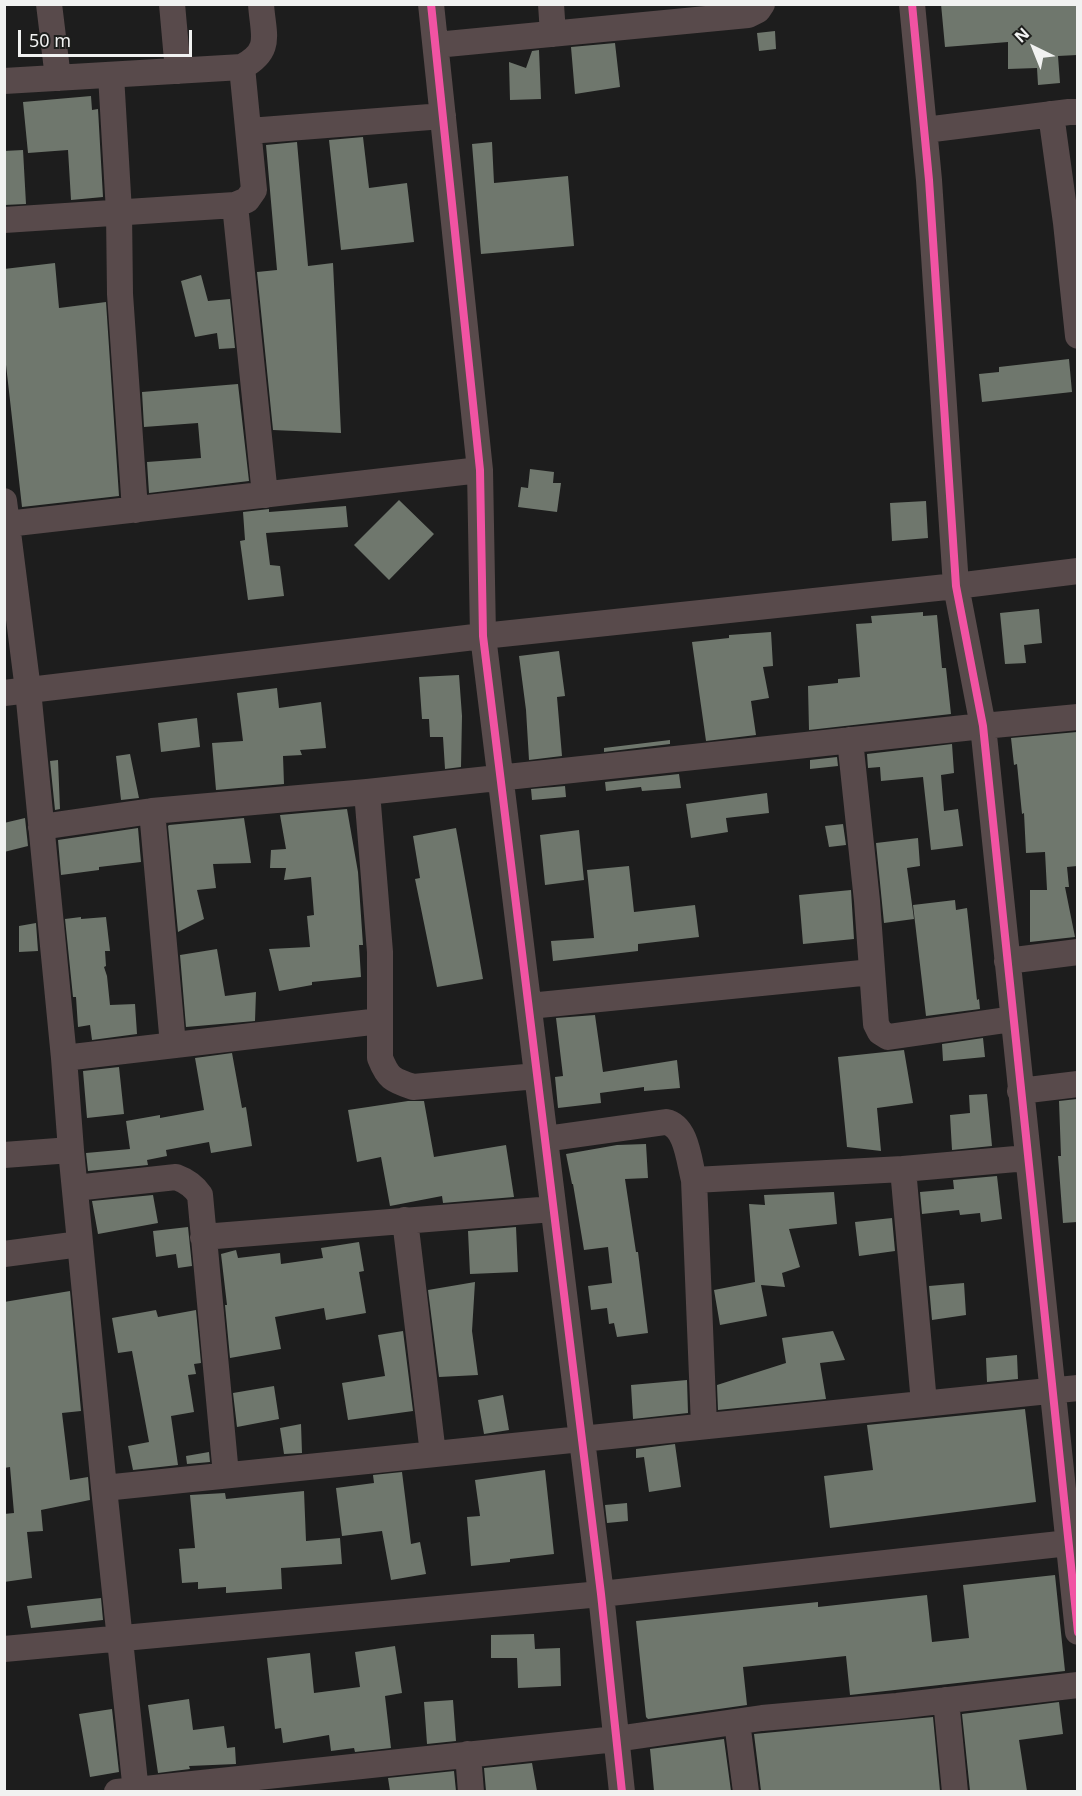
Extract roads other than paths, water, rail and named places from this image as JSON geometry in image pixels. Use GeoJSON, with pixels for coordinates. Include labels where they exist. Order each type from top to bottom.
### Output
{"type":"FeatureCollection","features":[{"type":"Feature","properties":{"kind":"street"},"geometry":{"type":"LineString","coordinates":[[49,4],[58,78]]}},
{"type":"Feature","properties":{"kind":"street"},"geometry":{"type":"LineString","coordinates":[[172,4],[178,70]]}},
{"type":"Feature","properties":{"kind":"street"},"geometry":{"type":"LineString","coordinates":[[4,81],[242,67],[261,53],[264,44],[261,4]]}},
{"type":"Feature","properties":{"kind":"street"},"geometry":{"type":"LineString","coordinates":[[431,4],[480,470],[483,636],[601,1594],[622,1791]]}},
{"type":"Feature","properties":{"kind":"street"},"geometry":{"type":"LineString","coordinates":[[550,4],[553,34]]}},
{"type":"Feature","properties":{"kind":"street"},"geometry":{"type":"LineString","coordinates":[[436,45],[748,15],[758,10],[762,4]]}},
{"type":"Feature","properties":{"kind":"street"},"geometry":{"type":"LineString","coordinates":[[912,4],[925,130],[956,586],[983,726],[1051,1390],[1072,1542],[1077,1632]]}},
{"type":"Feature","properties":{"kind":"street"},"geometry":{"type":"LineString","coordinates":[[4,220],[235,205],[247,200],[254,190],[242,67]]}},
{"type":"Feature","properties":{"kind":"street"},"geometry":{"type":"LineString","coordinates":[[111,75],[120,294],[135,510]]}},
{"type":"Feature","properties":{"kind":"street"},"geometry":{"type":"LineString","coordinates":[[925,130],[1077,112]]}},
{"type":"Feature","properties":{"kind":"street"},"geometry":{"type":"LineString","coordinates":[[1052,114],[1077,336]]}},
{"type":"Feature","properties":{"kind":"street"},"geometry":{"type":"LineString","coordinates":[[249,131],[443,116]]}},
{"type":"Feature","properties":{"kind":"street"},"geometry":{"type":"LineString","coordinates":[[235,205],[265,495]]}},
{"type":"Feature","properties":{"kind":"street"},"geometry":{"type":"LineString","coordinates":[[480,470],[135,510],[6,513],[16,691],[41,827],[118,1638],[129,1791],[261,1784],[468,1754],[1077,1685]]}},
{"type":"Feature","properties":{"kind":"street"},"geometry":{"type":"LineString","coordinates":[[16,691],[483,636],[1077,571]]}},
{"type":"Feature","properties":{"kind":"street"},"geometry":{"type":"LineString","coordinates":[[41,827],[152,811],[367,792],[1077,717]]}},
{"type":"Feature","properties":{"kind":"street"},"geometry":{"type":"LineString","coordinates":[[850,740],[876,1024],[883,1035],[888,1037],[1013,1019]]}},
{"type":"Feature","properties":{"kind":"street"},"geometry":{"type":"LineString","coordinates":[[367,792],[380,952],[380,1058],[386,1073],[395,1081],[413,1087],[537,1076]]}},
{"type":"Feature","properties":{"kind":"street"},"geometry":{"type":"LineString","coordinates":[[152,811],[173,1045]]}},
{"type":"Feature","properties":{"kind":"street"},"geometry":{"type":"LineString","coordinates":[[1007,961],[1077,952]]}},
{"type":"Feature","properties":{"kind":"street"},"geometry":{"type":"LineString","coordinates":[[529,1006],[872,972]]}},
{"type":"Feature","properties":{"kind":"street"},"geometry":{"type":"LineString","coordinates":[[64,1058],[380,1021]]}},
{"type":"Feature","properties":{"kind":"street"},"geometry":{"type":"LineString","coordinates":[[1020,1091],[1077,1084]]}},
{"type":"Feature","properties":{"kind":"street"},"geometry":{"type":"LineString","coordinates":[[545,1139],[666,1122],[678,1128],[684,1141],[694,1180],[704,1426]]}},
{"type":"Feature","properties":{"kind":"street"},"geometry":{"type":"LineString","coordinates":[[4,1155],[71,1150]]}},
{"type":"Feature","properties":{"kind":"street"},"geometry":{"type":"LineString","coordinates":[[694,1180],[903,1169],[1027,1158]]}},
{"type":"Feature","properties":{"kind":"street"},"geometry":{"type":"LineString","coordinates":[[903,1169],[924,1403]]}},
{"type":"Feature","properties":{"kind":"street"},"geometry":{"type":"LineString","coordinates":[[75,1188],[176,1177],[195,1187],[200,1195],[226,1475]]}},
{"type":"Feature","properties":{"kind":"street"},"geometry":{"type":"LineString","coordinates":[[203,1237],[553,1209]]}},
{"type":"Feature","properties":{"kind":"street"},"geometry":{"type":"LineString","coordinates":[[405,1220],[434,1454]]}},
{"type":"Feature","properties":{"kind":"street"},"geometry":{"type":"LineString","coordinates":[[4,1254],[80,1244]]}},
{"type":"Feature","properties":{"kind":"street"},"geometry":{"type":"LineString","coordinates":[[104,1488],[1077,1388]]}},
{"type":"Feature","properties":{"kind":"street"},"geometry":{"type":"LineString","coordinates":[[4,1649],[601,1594],[1072,1542]]}},
{"type":"Feature","properties":{"kind":"street"},"geometry":{"type":"LineString","coordinates":[[946,1700],[955,1791]]}},
{"type":"Feature","properties":{"kind":"street"},"geometry":{"type":"LineString","coordinates":[[736,1722],[746,1791]]}},
{"type":"Feature","properties":{"kind":"street"},"geometry":{"type":"LineString","coordinates":[[468,1754],[471,1791]]}}]}
